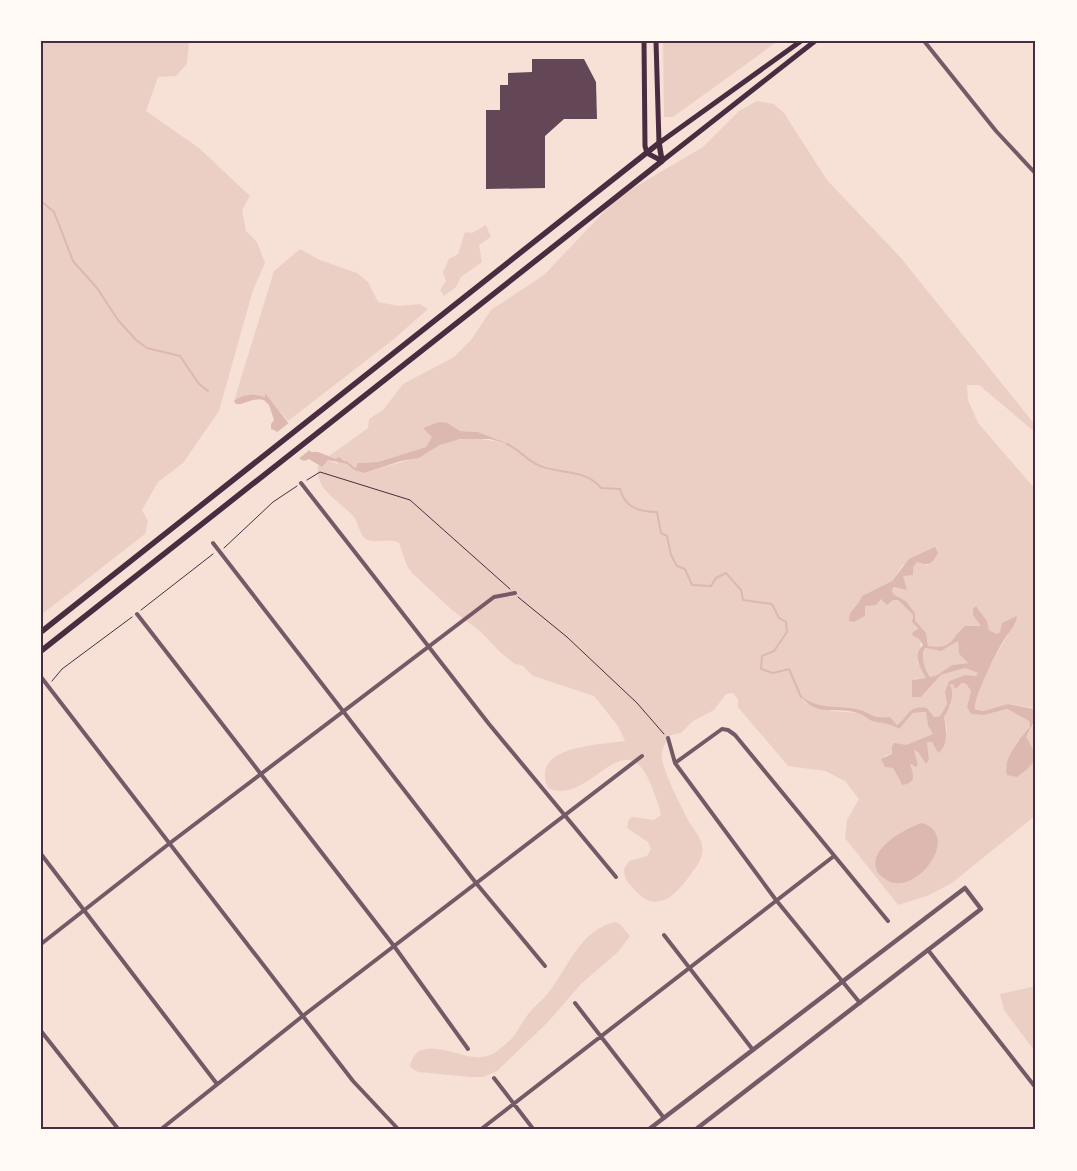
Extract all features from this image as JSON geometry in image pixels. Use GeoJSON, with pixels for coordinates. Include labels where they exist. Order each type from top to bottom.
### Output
{"type":"FeatureCollection","features":[{"type":"Feature","properties":{"kind":"main road"},"geometry":{"type":"LineString","coordinates":[[644,41],[647,153]]}},
{"type":"Feature","properties":{"kind":"main road"},"geometry":{"type":"LineString","coordinates":[[656,41],[659,143],[662,161]]}},
{"type":"Feature","properties":{"kind":"main road"},"geometry":{"type":"LineString","coordinates":[[41,632],[659,143],[801,41]]}},
{"type":"Feature","properties":{"kind":"main road"},"geometry":{"type":"LineString","coordinates":[[41,651],[815,41]]}},
{"type":"Feature","properties":{"kind":"main road"},"geometry":{"type":"LineString","coordinates":[[770,62],[778,71]]}},
{"type":"Feature","properties":{"kind":"main road"},"geometry":{"type":"LineString","coordinates":[[647,153],[662,161]]}},
{"type":"Feature","properties":{"kind":"street"},"geometry":{"type":"LineString","coordinates":[[924,41],[996,131],[1036,174]]}},
{"type":"Feature","properties":{"kind":"street"},"geometry":{"type":"LineString","coordinates":[[301,483],[428,648],[616,877]]}},
{"type":"Feature","properties":{"kind":"street"},"geometry":{"type":"LineString","coordinates":[[213,543],[476,883],[545,966]]}},
{"type":"Feature","properties":{"kind":"street"},"geometry":{"type":"LineString","coordinates":[[41,944],[170,843],[262,775],[494,596],[515,593]]}},
{"type":"Feature","properties":{"kind":"street"},"geometry":{"type":"LineString","coordinates":[[137,614],[394,946],[468,1049]]}},
{"type":"Feature","properties":{"kind":"street"},"geometry":{"type":"LineString","coordinates":[[42,679],[304,1015],[353,1081],[399,1130]]}},
{"type":"Feature","properties":{"kind":"street"},"geometry":{"type":"LineString","coordinates":[[675,763],[722,729],[735,734],[888,921]]}},
{"type":"Feature","properties":{"kind":"street"},"geometry":{"type":"LineString","coordinates":[[668,738],[675,763],[776,900],[860,1003]]}},
{"type":"Feature","properties":{"kind":"street"},"geometry":{"type":"LineString","coordinates":[[160,1130],[304,1015],[565,813],[642,756]]}},
{"type":"Feature","properties":{"kind":"street"},"geometry":{"type":"LineString","coordinates":[[41,854],[217,1084]]}},
{"type":"Feature","properties":{"kind":"street"},"geometry":{"type":"LineString","coordinates":[[480,1130],[834,856]]}},
{"type":"Feature","properties":{"kind":"street"},"geometry":{"type":"LineString","coordinates":[[648,1130],[965,888],[980,909],[695,1130]]}},
{"type":"Feature","properties":{"kind":"street"},"geometry":{"type":"LineString","coordinates":[[664,935],[752,1050]]}},
{"type":"Feature","properties":{"kind":"street"},"geometry":{"type":"LineString","coordinates":[[928,950],[1036,1088]]}},
{"type":"Feature","properties":{"kind":"street"},"geometry":{"type":"LineString","coordinates":[[576,1003],[664,1118]]}},
{"type":"Feature","properties":{"kind":"street"},"geometry":{"type":"LineString","coordinates":[[41,1031],[119,1130]]}},
{"type":"Feature","properties":{"kind":"street"},"geometry":{"type":"LineString","coordinates":[[494,1078],[534,1130]]}},
{"type":"Feature","properties":{"kind":"path"},"geometry":{"type":"LineString","coordinates":[[219,550],[273,502],[320,472]]}},
{"type":"Feature","properties":{"kind":"shaded area"},"geometry":{"type":"Polygon","coordinates":[[[41,41],[189,41],[187,64],[176,76],[158,77],[146,111],[199,148],[250,196],[242,210],[246,231],[257,242],[265,263],[253,290],[219,411],[183,463],[158,482],[142,510],[148,521],[145,534],[41,615],[41,41]]]}},
{"type":"Feature","properties":{"kind":"shaded area"},"geometry":{"type":"Polygon","coordinates":[[[663,41],[778,41],[673,117],[664,117],[663,41]]]}},
{"type":"Feature","properties":{"kind":"shaded area"},"geometry":{"type":"Polygon","coordinates":[[[757,101],[774,104],[784,113],[827,180],[901,258],[1036,426],[1036,433],[979,385],[967,385],[968,400],[978,423],[1036,490],[1035,708],[1008,704],[983,711],[974,708],[979,689],[998,652],[1016,623],[997,634],[989,630],[979,607],[981,626],[962,629],[956,639],[944,646],[928,646],[926,633],[915,620],[915,613],[906,601],[893,594],[892,590],[903,580],[903,576],[917,562],[928,565],[938,553],[903,565],[892,581],[862,596],[860,601],[851,610],[854,622],[865,616],[865,606],[881,599],[898,600],[913,615],[912,622],[918,631],[921,641],[917,662],[927,678],[923,680],[915,678],[921,697],[941,675],[965,668],[978,673],[976,677],[965,675],[949,681],[945,692],[947,704],[940,716],[934,717],[927,708],[922,708],[910,713],[897,725],[890,717],[875,716],[856,709],[821,706],[802,697],[805,703],[832,711],[859,713],[871,720],[888,722],[899,729],[913,713],[926,712],[928,726],[933,734],[884,756],[893,768],[900,783],[906,760],[898,758],[898,753],[903,754],[912,766],[918,764],[914,750],[918,752],[926,764],[929,760],[927,742],[932,742],[938,752],[942,749],[947,730],[944,717],[951,705],[951,683],[954,684],[954,689],[962,683],[966,684],[971,691],[967,707],[984,715],[1007,709],[1029,721],[1030,727],[1016,743],[1005,769],[1035,751],[1026,737],[1034,724],[1036,725],[1036,815],[952,883],[927,896],[898,905],[845,838],[847,820],[859,799],[845,781],[825,771],[788,766],[738,707],[738,699],[733,693],[726,694],[714,710],[693,721],[681,733],[671,735],[664,746],[662,753],[663,765],[703,849],[699,862],[691,874],[672,895],[658,902],[642,897],[628,882],[624,869],[629,861],[647,856],[651,849],[648,842],[627,828],[628,821],[632,817],[654,820],[661,815],[653,790],[642,769],[631,760],[619,761],[579,786],[564,791],[548,788],[545,774],[549,763],[558,755],[570,750],[585,746],[625,741],[618,726],[594,696],[533,676],[522,665],[515,664],[500,652],[481,632],[452,610],[413,574],[407,566],[399,543],[395,541],[372,541],[365,539],[354,517],[329,494],[320,481],[318,474],[318,465],[322,467],[324,461],[328,460],[338,464],[336,459],[329,456],[368,428],[369,419],[383,410],[403,384],[454,357],[471,340],[491,310],[544,275],[618,197],[703,147],[739,111],[757,101]],[[447,424],[430,434],[432,437],[426,447],[378,462],[358,463],[364,473],[422,456],[454,440],[479,439],[503,444],[478,432],[460,431],[447,424]]]}},
{"type":"Feature","properties":{"kind":"shaded area"},"geometry":{"type":"Polygon","coordinates":[[[486,225],[491,237],[479,245],[482,262],[461,277],[456,287],[444,296],[440,290],[446,281],[443,272],[449,259],[458,254],[465,232],[472,233],[486,225]]]}},
{"type":"Feature","properties":{"kind":"shaded area"},"geometry":{"type":"Polygon","coordinates":[[[300,249],[320,260],[357,273],[368,282],[378,302],[399,306],[420,304],[428,309],[394,339],[288,421],[265,394],[266,397],[249,395],[234,401],[274,271],[300,249]]]}},
{"type":"Feature","properties":{"kind":"shaded area"},"geometry":{"type":"Polygon","coordinates":[[[265,393],[311,452],[318,452],[336,459],[339,457],[348,464],[328,460],[322,467],[309,459],[304,461],[300,459],[276,431],[271,429],[271,424],[274,420],[269,405],[264,400],[260,399],[240,404],[236,404],[234,401],[249,395],[265,397],[265,393]]]}},
{"type":"Feature","properties":{"kind":"shaded area"},"geometry":{"type":"Polygon","coordinates":[[[439,422],[447,423],[460,431],[478,432],[508,444],[490,439],[460,439],[440,445],[419,458],[401,461],[364,473],[355,470],[358,463],[378,462],[426,447],[432,437],[423,428],[439,422]]]}},
{"type":"Feature","properties":{"kind":"shaded area"},"geometry":{"type":"Polygon","coordinates":[[[935,547],[938,553],[930,564],[917,562],[913,567],[913,575],[903,576],[907,590],[894,587],[892,590],[893,594],[906,601],[915,613],[915,620],[926,633],[928,646],[947,645],[965,626],[981,626],[973,615],[973,609],[976,606],[987,621],[989,630],[997,634],[1000,632],[1002,623],[1017,616],[1014,626],[986,675],[977,696],[975,709],[983,711],[1008,704],[1034,709],[1036,701],[1036,725],[1033,724],[1026,737],[1035,755],[1034,759],[1029,767],[1017,777],[1007,775],[1007,762],[1013,749],[1030,727],[1029,721],[1007,709],[984,715],[971,714],[967,707],[971,691],[966,684],[962,683],[955,689],[953,684],[950,685],[952,697],[944,717],[946,736],[944,746],[938,753],[932,742],[927,742],[929,760],[926,764],[918,752],[914,750],[918,764],[916,767],[910,764],[912,781],[902,785],[893,768],[885,767],[881,759],[892,754],[894,743],[906,745],[933,734],[928,726],[926,712],[913,713],[899,729],[870,720],[861,714],[813,707],[800,695],[806,700],[820,705],[856,709],[875,716],[890,717],[897,725],[909,712],[916,708],[927,708],[934,717],[940,716],[947,704],[945,692],[949,681],[965,675],[976,676],[978,673],[965,668],[941,675],[921,697],[912,697],[912,680],[926,678],[918,662],[918,653],[923,645],[919,639],[912,635],[918,629],[912,622],[913,615],[898,600],[893,600],[887,605],[881,599],[876,605],[865,606],[865,616],[854,622],[849,621],[850,613],[862,596],[892,581],[909,559],[935,547]],[[958,641],[941,651],[925,648],[923,655],[926,671],[930,677],[937,675],[952,665],[968,663],[959,654],[958,641]]]}},
{"type":"Feature","properties":{"kind":"shaded area"},"geometry":{"type":"Polygon","coordinates":[[[958,641],[959,654],[968,663],[952,665],[937,675],[930,677],[924,663],[923,655],[925,648],[941,651],[958,641]]]}},
{"type":"Feature","properties":{"kind":"shaded area"},"geometry":{"type":"Polygon","coordinates":[[[922,823],[933,829],[937,838],[937,848],[933,859],[926,869],[906,882],[895,883],[887,880],[879,874],[875,866],[876,858],[887,842],[905,830],[922,823]]]}},
{"type":"Feature","properties":{"kind":"shaded area"},"geometry":{"type":"Polygon","coordinates":[[[615,922],[620,924],[630,936],[618,952],[581,984],[548,1022],[497,1071],[483,1077],[470,1077],[418,1072],[410,1067],[414,1056],[421,1050],[441,1050],[473,1057],[490,1055],[496,1051],[513,1037],[528,1014],[549,992],[576,950],[584,941],[603,926],[615,922]]]}},
{"type":"Feature","properties":{"kind":"shaded area"},"geometry":{"type":"Polygon","coordinates":[[[1036,986],[1036,1053],[1004,1010],[1000,994],[1036,986]]]}},
{"type":"Feature","properties":{"kind":"pier"},"geometry":{"type":"Polygon","coordinates":[[[291,421],[311,449],[297,460],[275,434],[291,421]]]}},
{"type":"Feature","properties":{"kind":"building"},"geometry":{"type":"Polygon","coordinates":[[[532,59],[584,59],[596,82],[597,119],[564,119],[545,136],[545,188],[486,189],[486,110],[500,110],[500,85],[508,85],[508,73],[532,72],[532,59]]]}},
{"type":"Feature","properties":{"kind":"waterway"},"geometry":{"type":"LineString","coordinates":[[41,201],[54,212],[73,261],[97,288],[118,320],[136,340],[147,348],[180,356],[199,384],[208,391]]}},
{"type":"Feature","properties":{"kind":"waterway"},"geometry":{"type":"LineString","coordinates":[[507,444],[536,464],[578,474],[594,481],[601,488],[620,489],[629,505],[639,510],[657,512],[661,533],[667,536],[671,555],[677,566],[685,569],[692,585],[711,586],[716,578],[726,573],[741,590],[743,600],[772,604],[779,618],[786,622],[787,632],[774,651],[762,656],[761,669],[773,673],[789,669],[801,697]]}},
{"type":"Feature","properties":{"kind":"waterway"},"geometry":{"type":"LineString","coordinates":[[346,462],[356,470]]}}]}
